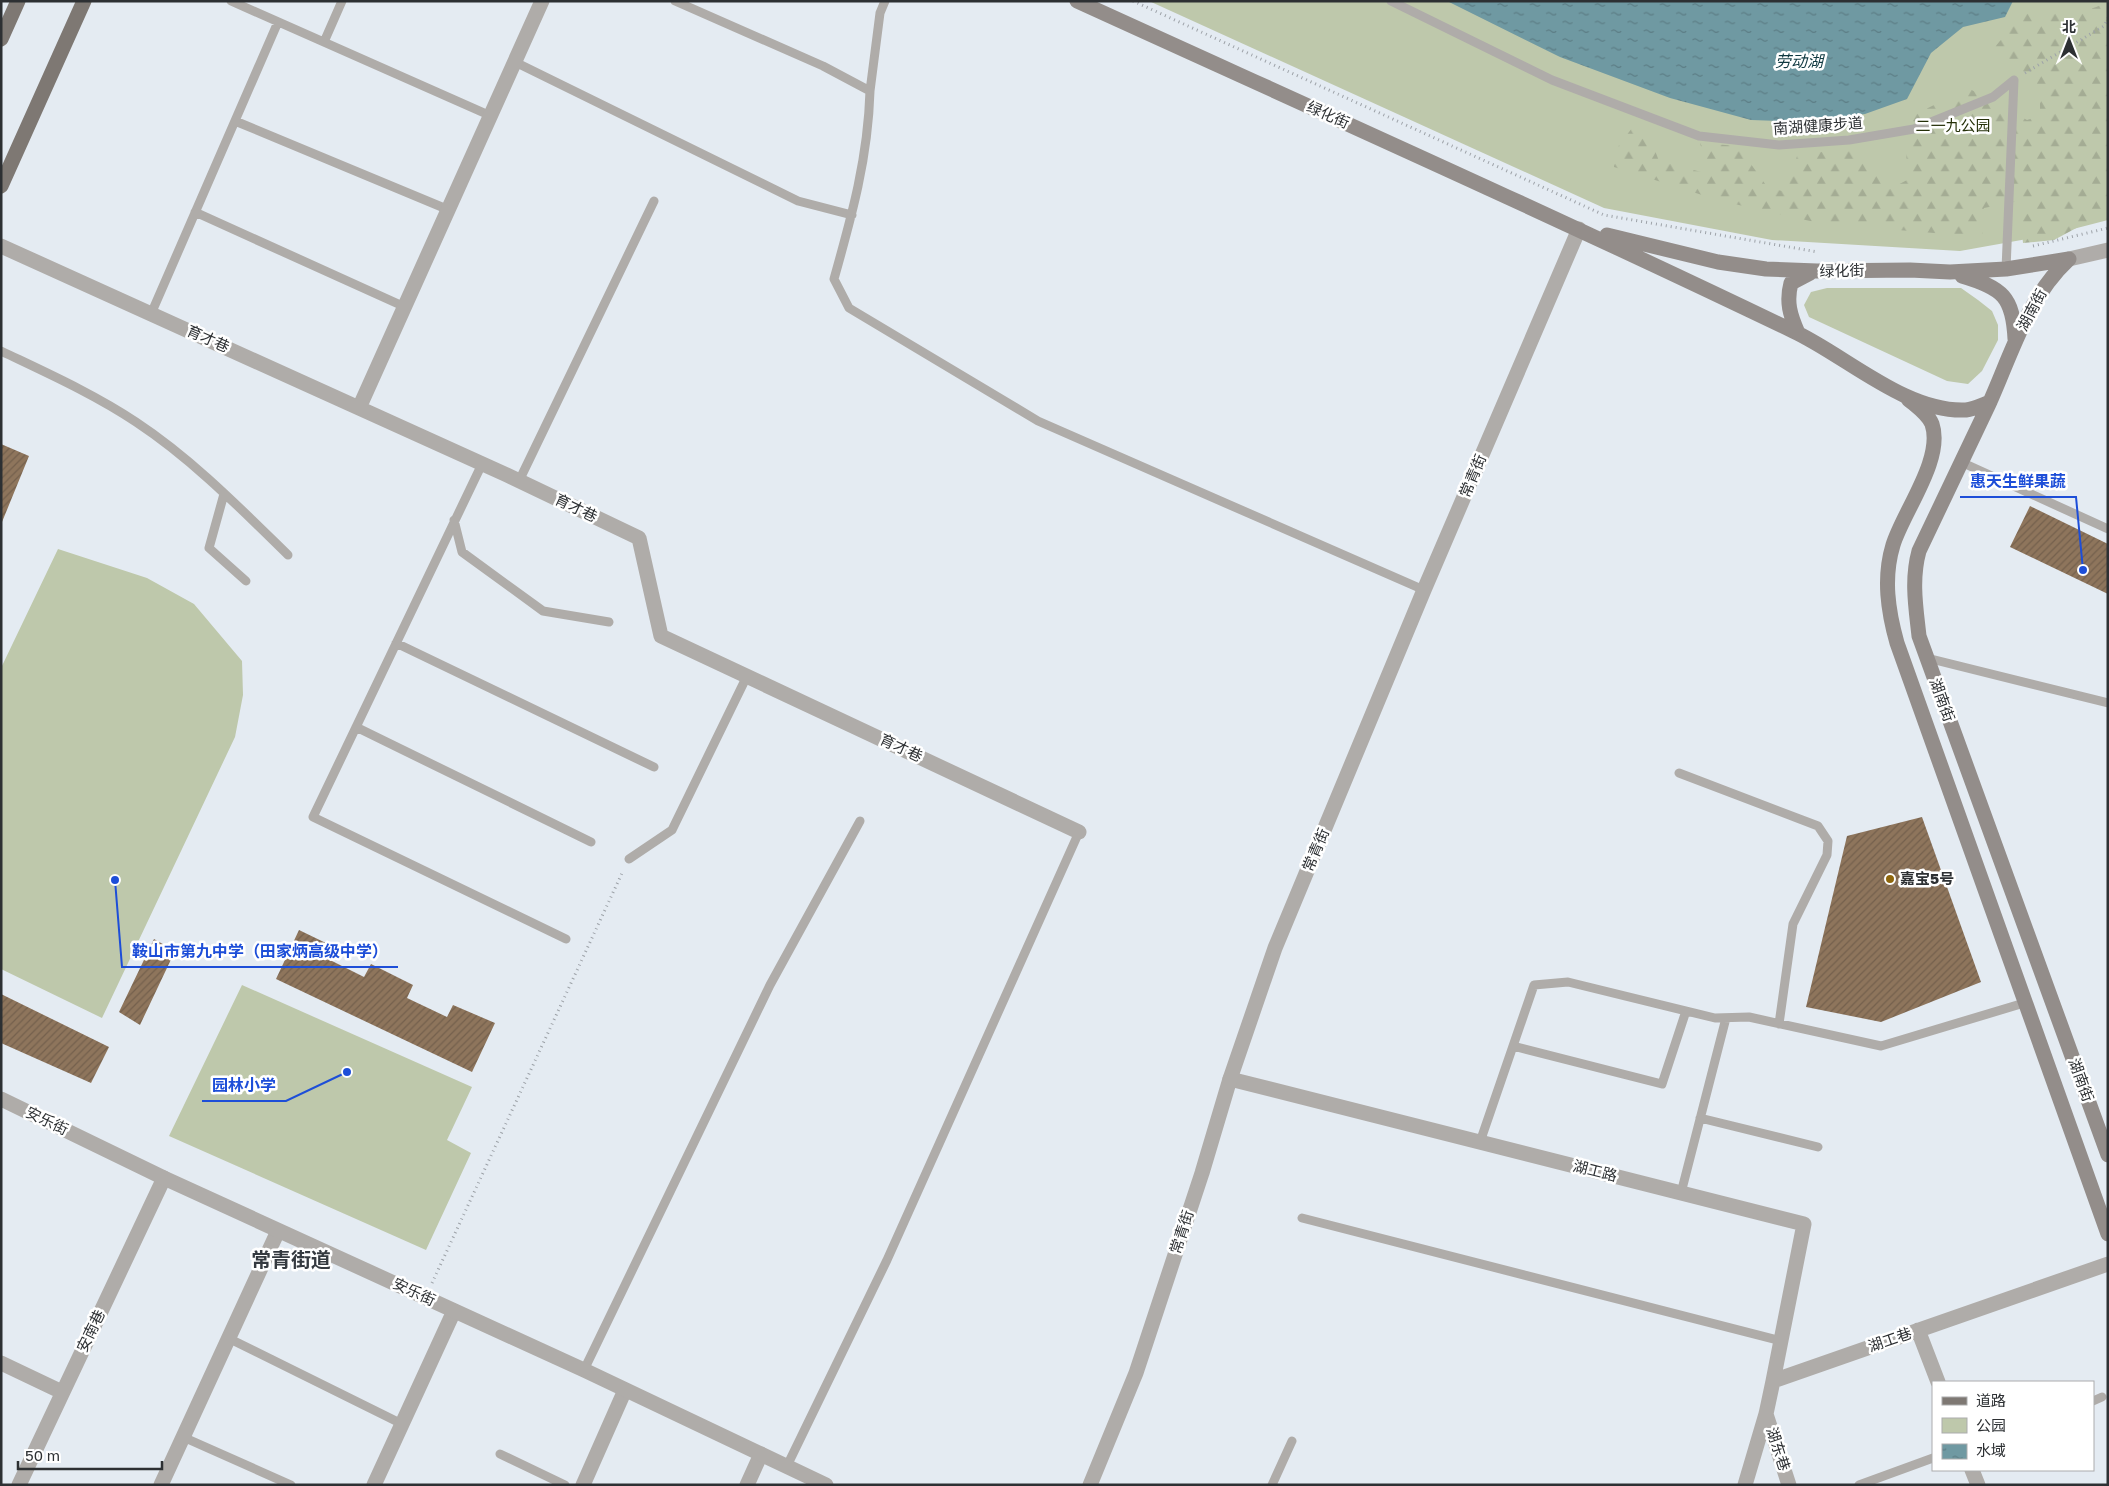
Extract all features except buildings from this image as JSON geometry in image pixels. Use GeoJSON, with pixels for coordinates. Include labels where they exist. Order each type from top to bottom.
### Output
{"type":"FeatureCollection","features":[{"type":"Feature","properties":{"kind":"main road"},"geometry":{"type":"LineString","coordinates":[[1,39],[18,1]]}},
{"type":"Feature","properties":{"kind":"main road"},"geometry":{"type":"LineString","coordinates":[[1,186],[84,1]]}},
{"type":"Feature","properties":{"kind":"main road","name":"绿化街"},"geometry":{"type":"LineString","coordinates":[[1077,1],[1579,228],[1798,333],[1903,395],[1954,409],[1969,410],[1990,402]]}},
{"type":"Feature","properties":{"kind":"main road","name":"绿化街"},"geometry":{"type":"LineString","coordinates":[[1579,228],[1718,262],[1766,269],[1950,272],[2006,269],[2070,259]]}},
{"type":"Feature","properties":{"kind":"main road","name":"湖南街"},"geometry":{"type":"LineString","coordinates":[[2070,259],[2051,276],[2039,293],[2015,340],[1990,402],[1919,551],[1915,567],[1914,587],[1919,636],[2108,1155]]}},
{"type":"Feature","properties":{"kind":"main road"},"geometry":{"type":"LineString","coordinates":[[1798,333],[1788,310],[1790,283],[1802,275],[1816,271]]}},
{"type":"Feature","properties":{"kind":"main road"},"geometry":{"type":"LineString","coordinates":[[1950,272],[1985,282],[2004,296],[2014,313],[2015,340]]}},
{"type":"Feature","properties":{"kind":"main road","name":"湖南街"},"geometry":{"type":"LineString","coordinates":[[1903,395],[1931,423],[1933,439],[1931,458],[1893,545],[1887,586],[1889,614],[1897,643],[2024,1003],[2108,1234]]}},
{"type":"Feature","properties":{"kind":"street"},"geometry":{"type":"LineString","coordinates":[[359,408],[542,1]]}},
{"type":"Feature","properties":{"kind":"street","name":"常青街"},"geometry":{"type":"LineString","coordinates":[[1090,1485],[1136,1372],[1202,1173],[1230,1079],[1275,948],[1424,590],[1579,228]]}},
{"type":"Feature","properties":{"kind":"street","name":"育才巷"},"geometry":{"type":"LineString","coordinates":[[1,246],[482,464],[639,538],[661,636],[1079,832]]}},
{"type":"Feature","properties":{"kind":"street","name":"绿化街"},"geometry":{"type":"LineString","coordinates":[[2070,259],[2108,250]]}},
{"type":"Feature","properties":{"kind":"street","name":"湖工路"},"geometry":{"type":"LineString","coordinates":[[1230,1079],[1804,1224],[1773,1381]]}},
{"type":"Feature","properties":{"kind":"street","name":"安乐街"},"geometry":{"type":"LineString","coordinates":[[1,1100],[164,1178],[584,1370],[826,1485]]}},
{"type":"Feature","properties":{"kind":"street","name":"安南巷"},"geometry":{"type":"LineString","coordinates":[[19,1485],[164,1178]]}},
{"type":"Feature","properties":{"kind":"street"},"geometry":{"type":"LineString","coordinates":[[161,1485],[278,1230]]}},
{"type":"Feature","properties":{"kind":"street","name":"湖工巷"},"geometry":{"type":"LineString","coordinates":[[1773,1381],[2108,1264]]}},
{"type":"Feature","properties":{"kind":"street"},"geometry":{"type":"LineString","coordinates":[[374,1485],[454,1311]]}},
{"type":"Feature","properties":{"kind":"street"},"geometry":{"type":"LineString","coordinates":[[1918,1330],[1938,1381]]}},
{"type":"Feature","properties":{"kind":"street"},"geometry":{"type":"LineString","coordinates":[[1,1362],[62,1392]]}},
{"type":"Feature","properties":{"kind":"street"},"geometry":{"type":"LineString","coordinates":[[1744,1485],[1766,1414],[1773,1381]]}},
{"type":"Feature","properties":{"kind":"street"},"geometry":{"type":"LineString","coordinates":[[583,1485],[625,1390]]}},
{"type":"Feature","properties":{"kind":"street","name":"湖东巷"},"geometry":{"type":"LineString","coordinates":[[1766,1414],[1789,1485]]}},
{"type":"Feature","properties":{"kind":"street"},"geometry":{"type":"LineString","coordinates":[[747,1485],[761,1454]]}},
{"type":"Feature","properties":{"kind":"street"},"geometry":{"type":"LineString","coordinates":[[1972,1471],[1978,1485]]}},
{"type":"Feature","properties":{"kind":"lane"},"geometry":{"type":"LineString","coordinates":[[231,1],[491,116]]}},
{"type":"Feature","properties":{"kind":"lane"},"geometry":{"type":"LineString","coordinates":[[324,42],[342,1]]}},
{"type":"Feature","properties":{"kind":"lane"},"geometry":{"type":"LineString","coordinates":[[675,1],[823,66],[870,91]]}},
{"type":"Feature","properties":{"kind":"lane"},"geometry":{"type":"LineString","coordinates":[[885,1],[880,13],[870,91],[868,135],[852,216],[834,278],[849,308],[1038,421],[1424,590]]}},
{"type":"Feature","properties":{"kind":"lane","name":"南湖健康步道"},"geometry":{"type":"LineString","coordinates":[[1391,1],[1552,80],[1699,136],[1780,145],[1849,140],[1914,129],[1993,97],[2014,80]]}},
{"type":"Feature","properties":{"kind":"lane"},"geometry":{"type":"LineString","coordinates":[[151,314],[278,22]]}},
{"type":"Feature","properties":{"kind":"lane"},"geometry":{"type":"LineString","coordinates":[[515,62],[798,200],[852,216]]}},
{"type":"Feature","properties":{"kind":"lane"},"geometry":{"type":"LineString","coordinates":[[2006,269],[2014,80]]}},
{"type":"Feature","properties":{"kind":"lane"},"geometry":{"type":"LineString","coordinates":[[235,121],[449,210]]}},
{"type":"Feature","properties":{"kind":"lane"},"geometry":{"type":"LineString","coordinates":[[519,481],[654,200]]}},
{"type":"Feature","properties":{"kind":"lane"},"geometry":{"type":"LineString","coordinates":[[195,212],[405,307]]}},
{"type":"Feature","properties":{"kind":"lane"},"geometry":{"type":"LineString","coordinates":[[1,351],[85,391],[137,422],[208,478],[288,555]]}},
{"type":"Feature","properties":{"kind":"lane"},"geometry":{"type":"LineString","coordinates":[[1961,462],[2108,529]]}},
{"type":"Feature","properties":{"kind":"lane"},"geometry":{"type":"LineString","coordinates":[[482,464],[312,817],[566,939]]}},
{"type":"Feature","properties":{"kind":"lane"},"geometry":{"type":"LineString","coordinates":[[224,494],[209,548],[246,581]]}},
{"type":"Feature","properties":{"kind":"lane"},"geometry":{"type":"LineString","coordinates":[[454,520],[462,552],[543,611],[609,622]]}},
{"type":"Feature","properties":{"kind":"lane"},"geometry":{"type":"LineString","coordinates":[[396,643],[654,767]]}},
{"type":"Feature","properties":{"kind":"lane"},"geometry":{"type":"LineString","coordinates":[[1927,658],[2108,703]]}},
{"type":"Feature","properties":{"kind":"lane"},"geometry":{"type":"LineString","coordinates":[[629,859],[672,830],[747,676]]}},
{"type":"Feature","properties":{"kind":"lane"},"geometry":{"type":"LineString","coordinates":[[356,726],[592,842]]}},
{"type":"Feature","properties":{"kind":"lane"},"geometry":{"type":"LineString","coordinates":[[1678,773],[1818,826],[1828,841],[1827,855],[1793,924],[1780,1024]]}},
{"type":"Feature","properties":{"kind":"lane"},"geometry":{"type":"LineString","coordinates":[[584,1370],[770,985],[860,821]]}},
{"type":"Feature","properties":{"kind":"lane"},"geometry":{"type":"LineString","coordinates":[[786,1466],[887,1260],[1079,832]]}},
{"type":"Feature","properties":{"kind":"lane"},"geometry":{"type":"LineString","coordinates":[[1480,1142],[1534,985],[1568,982],[1715,1018],[1749,1017],[1881,1046],[2024,1003]]}},
{"type":"Feature","properties":{"kind":"lane"},"geometry":{"type":"LineString","coordinates":[[1513,1046],[1662,1084],[1686,1011]]}},
{"type":"Feature","properties":{"kind":"lane"},"geometry":{"type":"LineString","coordinates":[[1681,1193],[1726,1018]]}},
{"type":"Feature","properties":{"kind":"lane"},"geometry":{"type":"LineString","coordinates":[[1700,1118],[1818,1147]]}},
{"type":"Feature","properties":{"kind":"lane"},"geometry":{"type":"LineString","coordinates":[[1302,1218],[1781,1341]]}},
{"type":"Feature","properties":{"kind":"lane"},"geometry":{"type":"LineString","coordinates":[[228,1338],[402,1424]]}},
{"type":"Feature","properties":{"kind":"lane"},"geometry":{"type":"LineString","coordinates":[[2094,1401],[2102,1397]]}},
{"type":"Feature","properties":{"kind":"lane"},"geometry":{"type":"LineString","coordinates":[[183,1436],[291,1485]]}},
{"type":"Feature","properties":{"kind":"lane"},"geometry":{"type":"LineString","coordinates":[[1272,1485],[1292,1441]]}},
{"type":"Feature","properties":{"kind":"lane"},"geometry":{"type":"LineString","coordinates":[[500,1454],[565,1485]]}},
{"type":"Feature","properties":{"kind":"lane"},"geometry":{"type":"LineString","coordinates":[[1859,1485],[1932,1458]]}},
{"type":"Feature","properties":{"kind":"path"},"geometry":{"type":"LineString","coordinates":[[1133,1],[1604,215],[1827,254]]}},
{"type":"Feature","properties":{"kind":"path"},"geometry":{"type":"LineString","coordinates":[[2014,80],[2104,26],[2108,18]]}},
{"type":"Feature","properties":{"kind":"path"},"geometry":{"type":"LineString","coordinates":[[2007,252],[2108,228]]}},
{"type":"Feature","properties":{"kind":"path"},"geometry":{"type":"LineString","coordinates":[[425,1297],[629,859]]}},
{"type":"Feature","properties":{"kind":"green space","name":"二一九公园"},"geometry":{"type":"Polygon","coordinates":[[[1149,1],[2108,1],[2108,220],[2050,235],[1960,251],[1772,240],[1604,208],[1149,1]]]}},
{"type":"Feature","properties":{"kind":"green space"},"geometry":{"type":"Polygon","coordinates":[[[2108,1],[2108,219],[2080,226],[2054,240],[2023,243],[2019,201],[1984,208],[1982,237],[1898,230],[1878,217],[1858,226],[1819,223],[1721,201],[1614,167],[1614,152],[1632,128],[1647,130],[1659,161],[1709,174],[1700,143],[1738,146],[1768,188],[1787,192],[1797,156],[1839,149],[1859,153],[1890,189],[1909,179],[1902,121],[1968,88],[2027,120],[2040,116],[2040,87],[1993,49],[2025,12],[2079,11],[2099,6],[2108,1]]]}},
{"type":"Feature","properties":{"kind":"green space"},"geometry":{"type":"Polygon","coordinates":[[[1827,288],[1961,288],[1992,311],[1998,325],[1998,340],[1982,371],[1968,384],[1947,381],[1809,317],[1804,305],[1811,292],[1827,288]]]}},
{"type":"Feature","properties":{"kind":"green space"},"geometry":{"type":"Polygon","coordinates":[[[58,549],[147,578],[194,604],[242,661],[243,695],[235,737],[102,1018],[1,969],[1,668],[58,549]]]}},
{"type":"Feature","properties":{"kind":"green space"},"geometry":{"type":"Polygon","coordinates":[[[242,985],[472,1087],[447,1140],[471,1153],[426,1250],[169,1136],[242,985]]]}},
{"type":"Feature","properties":{"kind":"water","name":"劳动湖"},"geometry":{"type":"Polygon","coordinates":[[[1447,1],[2013,1],[2005,17],[1963,27],[1931,53],[1907,99],[1865,114],[1806,122],[1751,120],[1670,98],[1560,57],[1447,1]]]}},
{"type":"Feature","properties":{"kind":"place","name":"惠天生鲜果蔬"},"geometry":{"type":"Point","coordinates":[2083,570]}},
{"type":"Feature","properties":{"kind":"place","name":"嘉宝5号"},"geometry":{"type":"Point","coordinates":[1890,879]}},
{"type":"Feature","properties":{"kind":"place","name":"鞍山市第九中学（田家炳高级中学）"},"geometry":{"type":"Point","coordinates":[115,880]}},
{"type":"Feature","properties":{"kind":"place","name":"园林小学"},"geometry":{"type":"Point","coordinates":[347,1072]}},
{"type":"Feature","properties":{"kind":"district","name":"常青街道"},"geometry":{"type":"Point","coordinates":[291,1260]}}]}
